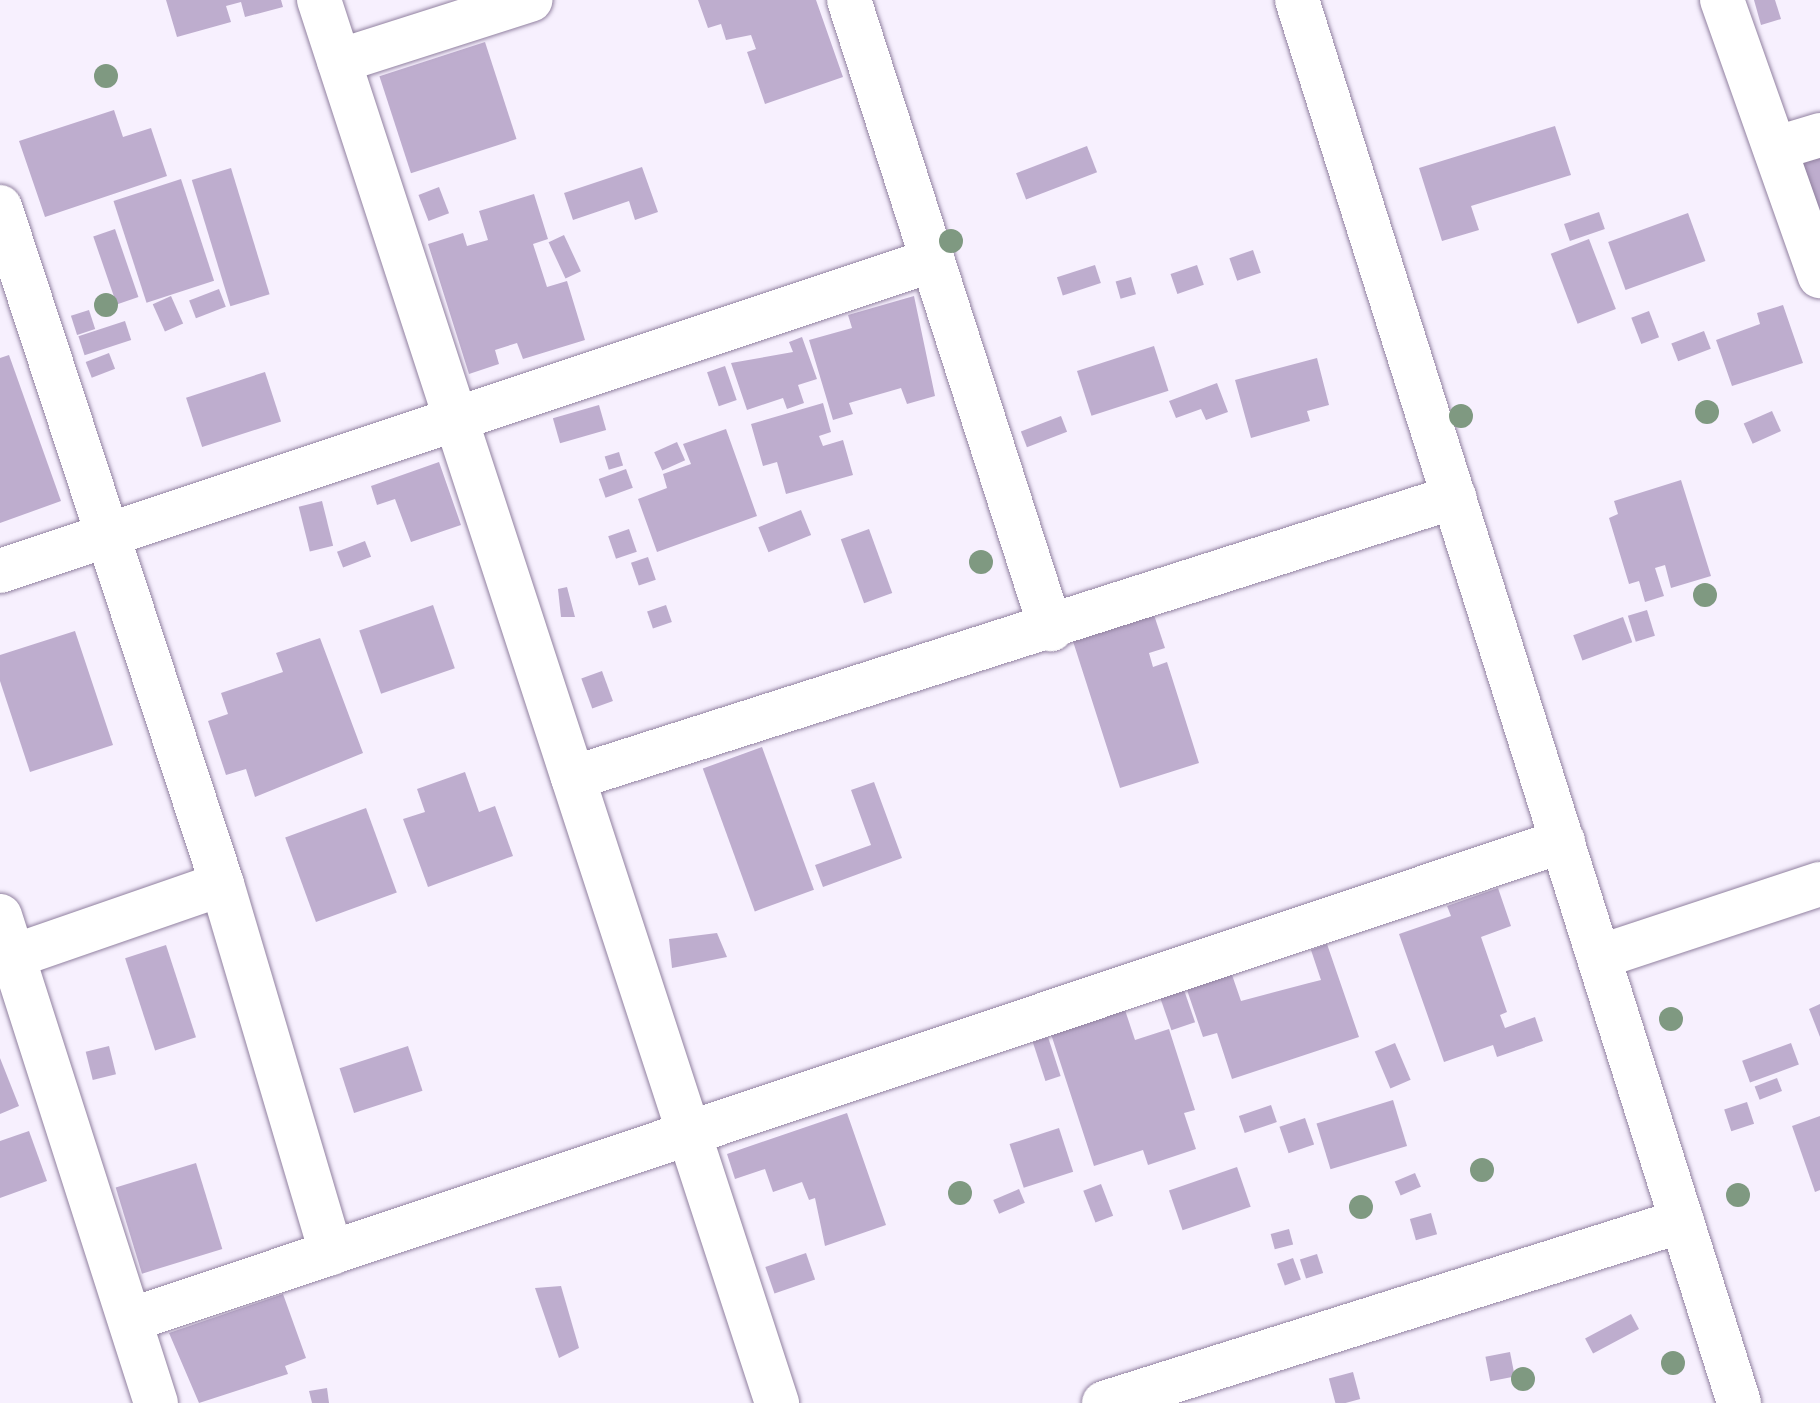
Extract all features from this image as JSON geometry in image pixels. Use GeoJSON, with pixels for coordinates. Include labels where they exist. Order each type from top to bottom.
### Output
{"type":"FeatureCollection","features":[{"type":"Feature","properties":{"kind":"street"},"geometry":{"type":"LineString","coordinates":[[319,0],[777,1403]]}},
{"type":"Feature","properties":{"kind":"street"},"geometry":{"type":"LineString","coordinates":[[339,61],[530,0]]}},
{"type":"Feature","properties":{"kind":"street"},"geometry":{"type":"LineString","coordinates":[[849,0],[1051,629]]}},
{"type":"Feature","properties":{"kind":"street"},"geometry":{"type":"LineString","coordinates":[[1297,0],[1739,1403]]}},
{"type":"Feature","properties":{"kind":"street"},"geometry":{"type":"LineString","coordinates":[[1722,0],[1820,276]]}},
{"type":"Feature","properties":{"kind":"street"},"geometry":{"type":"LineString","coordinates":[[1777,148],[1820,135]]}},
{"type":"Feature","properties":{"kind":"street"},"geometry":{"type":"LineString","coordinates":[[0,207],[222,884],[331,1253]]}},
{"type":"Feature","properties":{"kind":"street"},"geometry":{"type":"LineString","coordinates":[[0,571],[933,260]]}},
{"type":"Feature","properties":{"kind":"street"},"geometry":{"type":"LineString","coordinates":[[573,778],[1051,629],[1454,497]]}},
{"type":"Feature","properties":{"kind":"street"},"geometry":{"type":"LineString","coordinates":[[130,1320],[1563,841]]}},
{"type":"Feature","properties":{"kind":"street"},"geometry":{"type":"LineString","coordinates":[[7,959],[222,884]]}},
{"type":"Feature","properties":{"kind":"street"},"geometry":{"type":"LineString","coordinates":[[1599,957],[1820,884]]}},
{"type":"Feature","properties":{"kind":"street"},"geometry":{"type":"LineString","coordinates":[[0,916],[7,959],[156,1403]]}},
{"type":"Feature","properties":{"kind":"street"},"geometry":{"type":"LineString","coordinates":[[1104,1403],[1682,1221]]}},
{"type":"Feature","properties":{"kind":"building"},"geometry":{"type":"Polygon","coordinates":[[[166,0],[281,0],[283,7],[245,17],[241,2],[226,6],[231,22],[177,37],[166,0]]]}},
{"type":"Feature","properties":{"kind":"building"},"geometry":{"type":"Polygon","coordinates":[[[698,0],[816,0],[843,77],[765,104],[747,52],[756,49],[751,35],[726,40],[721,24],[708,28],[698,0]]]}},
{"type":"Feature","properties":{"kind":"building"},"geometry":{"type":"Polygon","coordinates":[[[1754,0],[1775,0],[1781,19],[1761,25],[1754,0]]]}},
{"type":"Feature","properties":{"kind":"building"},"geometry":{"type":"Polygon","coordinates":[[[485,42],[517,139],[411,173],[379,76],[485,42]]]}},
{"type":"Feature","properties":{"kind":"building"},"geometry":{"type":"Polygon","coordinates":[[[114,110],[123,137],[151,128],[167,176],[45,217],[19,141],[114,110]]]}},
{"type":"Feature","properties":{"kind":"building"},"geometry":{"type":"Polygon","coordinates":[[[1555,126],[1571,175],[1471,206],[1479,230],[1442,241],[1419,168],[1555,126]]]}},
{"type":"Feature","properties":{"kind":"building"},"geometry":{"type":"Polygon","coordinates":[[[1087,146],[1097,172],[1026,199],[1016,173],[1087,146]]]}},
{"type":"Feature","properties":{"kind":"building"},"geometry":{"type":"Polygon","coordinates":[[[1820,150],[1820,220],[1798,157],[1820,150]]]}},
{"type":"Feature","properties":{"kind":"building"},"geometry":{"type":"Polygon","coordinates":[[[642,167],[658,212],[635,220],[629,201],[573,220],[564,193],[642,167]]]}},
{"type":"Feature","properties":{"kind":"building"},"geometry":{"type":"Polygon","coordinates":[[[231,168],[270,294],[230,306],[192,180],[231,168]]]}},
{"type":"Feature","properties":{"kind":"building"},"geometry":{"type":"Polygon","coordinates":[[[181,179],[214,281],[147,303],[113,201],[181,179]]]}},
{"type":"Feature","properties":{"kind":"building"},"geometry":{"type":"Polygon","coordinates":[[[439,187],[449,213],[428,221],[418,195],[439,187]]]}},
{"type":"Feature","properties":{"kind":"building"},"geometry":{"type":"Polygon","coordinates":[[[534,194],[548,239],[533,244],[547,287],[567,281],[585,340],[523,359],[517,343],[495,350],[499,364],[469,374],[428,244],[463,233],[467,246],[488,240],[479,211],[534,194]]]}},
{"type":"Feature","properties":{"kind":"building"},"geometry":{"type":"Polygon","coordinates":[[[1599,212],[1605,229],[1570,241],[1564,224],[1599,212]]]}},
{"type":"Feature","properties":{"kind":"building"},"geometry":{"type":"Polygon","coordinates":[[[1688,213],[1705,261],[1626,290],[1608,242],[1688,213]]]}},
{"type":"Feature","properties":{"kind":"building"},"geometry":{"type":"Polygon","coordinates":[[[115,229],[138,297],[117,305],[93,236],[115,229]]]}},
{"type":"Feature","properties":{"kind":"building"},"geometry":{"type":"Polygon","coordinates":[[[564,235],[581,271],[565,278],[549,242],[564,235]]]}},
{"type":"Feature","properties":{"kind":"building"},"geometry":{"type":"Polygon","coordinates":[[[1589,239],[1616,309],[1578,324],[1551,254],[1589,239]]]}},
{"type":"Feature","properties":{"kind":"building"},"geometry":{"type":"Polygon","coordinates":[[[1253,250],[1261,273],[1237,281],[1229,258],[1253,250]]]}},
{"type":"Feature","properties":{"kind":"building"},"geometry":{"type":"Polygon","coordinates":[[[1095,265],[1101,283],[1063,295],[1057,277],[1095,265]]]}},
{"type":"Feature","properties":{"kind":"building"},"geometry":{"type":"Polygon","coordinates":[[[1197,265],[1204,285],[1177,294],[1171,274],[1197,265]]]}},
{"type":"Feature","properties":{"kind":"building"},"geometry":{"type":"Polygon","coordinates":[[[1131,277],[1136,294],[1121,299],[1116,281],[1131,277]]]}},
{"type":"Feature","properties":{"kind":"building"},"geometry":{"type":"Polygon","coordinates":[[[219,289],[226,307],[196,318],[189,300],[219,289]]]}},
{"type":"Feature","properties":{"kind":"building"},"geometry":{"type":"Polygon","coordinates":[[[171,296],[183,323],[165,332],[153,304],[171,296]]]}},
{"type":"Feature","properties":{"kind":"building"},"geometry":{"type":"Polygon","coordinates":[[[914,296],[935,396],[907,404],[901,388],[849,403],[853,414],[833,420],[809,340],[852,328],[848,315],[914,296]]]}},
{"type":"Feature","properties":{"kind":"building"},"geometry":{"type":"Polygon","coordinates":[[[1783,305],[1803,363],[1732,386],[1716,340],[1760,324],[1757,313],[1783,305]]]}},
{"type":"Feature","properties":{"kind":"building"},"geometry":{"type":"Polygon","coordinates":[[[89,310],[95,329],[77,335],[71,316],[89,310]]]}},
{"type":"Feature","properties":{"kind":"building"},"geometry":{"type":"Polygon","coordinates":[[[1649,311],[1659,337],[1641,344],[1631,318],[1649,311]]]}},
{"type":"Feature","properties":{"kind":"building"},"geometry":{"type":"Polygon","coordinates":[[[125,321],[131,340],[85,355],[78,336],[125,321]]]}},
{"type":"Feature","properties":{"kind":"building"},"geometry":{"type":"Polygon","coordinates":[[[1704,331],[1711,349],[1678,361],[1671,344],[1704,331]]]}},
{"type":"Feature","properties":{"kind":"building"},"geometry":{"type":"Polygon","coordinates":[[[802,337],[817,379],[798,385],[804,403],[787,409],[783,398],[747,410],[731,363],[793,352],[789,342],[802,337]]]}},
{"type":"Feature","properties":{"kind":"building"},"geometry":{"type":"Polygon","coordinates":[[[1154,346],[1169,391],[1091,416],[1077,371],[1154,346]]]}},
{"type":"Feature","properties":{"kind":"building"},"geometry":{"type":"Polygon","coordinates":[[[109,353],[115,369],[92,378],[86,362],[109,353]]]}},
{"type":"Feature","properties":{"kind":"building"},"geometry":{"type":"Polygon","coordinates":[[[9,355],[61,501],[0,523],[0,358],[9,355]]]}},
{"type":"Feature","properties":{"kind":"building"},"geometry":{"type":"Polygon","coordinates":[[[1317,358],[1329,405],[1307,411],[1310,421],[1251,438],[1235,380],[1317,358]]]}},
{"type":"Feature","properties":{"kind":"building"},"geometry":{"type":"Polygon","coordinates":[[[725,366],[737,400],[719,406],[707,372],[725,366]]]}},
{"type":"Feature","properties":{"kind":"building"},"geometry":{"type":"Polygon","coordinates":[[[265,372],[281,421],[202,447],[186,398],[265,372]]]}},
{"type":"Feature","properties":{"kind":"building"},"geometry":{"type":"Polygon","coordinates":[[[1217,383],[1228,412],[1206,420],[1201,409],[1176,418],[1169,401],[1217,383]]]}},
{"type":"Feature","properties":{"kind":"building"},"geometry":{"type":"Polygon","coordinates":[[[823,403],[831,432],[819,436],[823,446],[843,440],[853,475],[786,494],[777,462],[763,466],[751,424],[823,403]]]}},
{"type":"Feature","properties":{"kind":"building"},"geometry":{"type":"Polygon","coordinates":[[[599,405],[606,430],[560,443],[553,418],[599,405]]]}},
{"type":"Feature","properties":{"kind":"building"},"geometry":{"type":"Polygon","coordinates":[[[1772,411],[1781,431],[1753,444],[1744,424],[1772,411]]]}},
{"type":"Feature","properties":{"kind":"building"},"geometry":{"type":"Polygon","coordinates":[[[1061,416],[1067,432],[1027,447],[1021,431],[1061,416]]]}},
{"type":"Feature","properties":{"kind":"building"},"geometry":{"type":"Polygon","coordinates":[[[726,429],[757,516],[657,552],[638,499],[667,488],[663,474],[691,464],[683,444],[726,429]]]}},
{"type":"Feature","properties":{"kind":"building"},"geometry":{"type":"Polygon","coordinates":[[[677,442],[685,460],[662,470],[654,452],[677,442]]]}},
{"type":"Feature","properties":{"kind":"building"},"geometry":{"type":"Polygon","coordinates":[[[619,452],[623,465],[609,470],[605,456],[619,452]]]}},
{"type":"Feature","properties":{"kind":"building"},"geometry":{"type":"Polygon","coordinates":[[[439,462],[461,525],[411,542],[395,499],[377,505],[371,486],[439,462]]]}},
{"type":"Feature","properties":{"kind":"building"},"geometry":{"type":"Polygon","coordinates":[[[626,469],[633,488],[606,498],[599,479],[626,469]]]}},
{"type":"Feature","properties":{"kind":"building"},"geometry":{"type":"Polygon","coordinates":[[[1681,480],[1711,576],[1671,588],[1665,565],[1655,568],[1664,596],[1645,602],[1639,581],[1629,584],[1609,518],[1618,514],[1614,501],[1681,480]]]}},
{"type":"Feature","properties":{"kind":"building"},"geometry":{"type":"Polygon","coordinates":[[[322,501],[333,546],[310,551],[299,507],[322,501]]]}},
{"type":"Feature","properties":{"kind":"building"},"geometry":{"type":"Polygon","coordinates":[[[801,510],[811,535],[768,552],[758,527],[801,510]]]}},
{"type":"Feature","properties":{"kind":"building"},"geometry":{"type":"Polygon","coordinates":[[[629,529],[637,552],[616,559],[608,536],[629,529]]]}},
{"type":"Feature","properties":{"kind":"building"},"geometry":{"type":"Polygon","coordinates":[[[869,529],[892,593],[864,603],[841,539],[869,529]]]}},
{"type":"Feature","properties":{"kind":"building"},"geometry":{"type":"Polygon","coordinates":[[[365,541],[371,557],[343,568],[337,552],[365,541]]]}},
{"type":"Feature","properties":{"kind":"building"},"geometry":{"type":"Polygon","coordinates":[[[648,557],[656,580],[639,586],[631,563],[648,557]]]}},
{"type":"Feature","properties":{"kind":"building"},"geometry":{"type":"Polygon","coordinates":[[[567,587],[575,617],[561,617],[558,589],[567,587]]]}},
{"type":"Feature","properties":{"kind":"building"},"geometry":{"type":"Polygon","coordinates":[[[433,605],[455,668],[381,694],[359,630],[433,605]]]}},
{"type":"Feature","properties":{"kind":"building"},"geometry":{"type":"Polygon","coordinates":[[[666,605],[672,622],[653,629],[647,612],[666,605]]]}},
{"type":"Feature","properties":{"kind":"building"},"geometry":{"type":"Polygon","coordinates":[[[1152,609],[1165,648],[1149,653],[1153,667],[1167,662],[1199,763],[1120,788],[1071,635],[1152,609]]]}},
{"type":"Feature","properties":{"kind":"building"},"geometry":{"type":"Polygon","coordinates":[[[1647,610],[1655,636],[1636,642],[1628,616],[1647,610]]]}},
{"type":"Feature","properties":{"kind":"building"},"geometry":{"type":"Polygon","coordinates":[[[1623,617],[1632,642],[1582,660],[1573,635],[1623,617]]]}},
{"type":"Feature","properties":{"kind":"building"},"geometry":{"type":"Polygon","coordinates":[[[75,631],[113,745],[30,772],[0,681],[0,655],[75,631]]]}},
{"type":"Feature","properties":{"kind":"building"},"geometry":{"type":"Polygon","coordinates":[[[320,638],[363,753],[255,797],[246,769],[226,775],[208,721],[228,714],[221,693],[283,672],[276,653],[320,638]]]}},
{"type":"Feature","properties":{"kind":"building"},"geometry":{"type":"Polygon","coordinates":[[[602,671],[613,701],[592,709],[581,679],[602,671]]]}},
{"type":"Feature","properties":{"kind":"building"},"geometry":{"type":"Polygon","coordinates":[[[762,747],[814,890],[755,911],[703,769],[762,747]]]}},
{"type":"Feature","properties":{"kind":"building"},"geometry":{"type":"Polygon","coordinates":[[[465,772],[479,812],[495,806],[513,856],[428,887],[403,819],[425,812],[417,789],[465,772]]]}},
{"type":"Feature","properties":{"kind":"building"},"geometry":{"type":"Polygon","coordinates":[[[874,782],[902,858],[823,887],[815,865],[871,845],[851,790],[874,782]]]}},
{"type":"Feature","properties":{"kind":"building"},"geometry":{"type":"Polygon","coordinates":[[[366,808],[397,893],[316,922],[285,837],[366,808]]]}},
{"type":"Feature","properties":{"kind":"building"},"geometry":{"type":"Polygon","coordinates":[[[1498,888],[1511,926],[1481,937],[1507,1012],[1500,1015],[1505,1028],[1535,1017],[1543,1041],[1497,1057],[1493,1045],[1444,1062],[1399,934],[1451,916],[1447,906],[1498,888]]]}},
{"type":"Feature","properties":{"kind":"building"},"geometry":{"type":"Polygon","coordinates":[[[717,933],[727,957],[672,968],[669,939],[717,933]]]}},
{"type":"Feature","properties":{"kind":"building"},"geometry":{"type":"Polygon","coordinates":[[[1327,944],[1359,1037],[1232,1079],[1217,1033],[1203,1037],[1186,987],[1231,972],[1241,1001],[1321,980],[1311,950],[1327,944]]]}},
{"type":"Feature","properties":{"kind":"building"},"geometry":{"type":"Polygon","coordinates":[[[166,945],[196,1037],[155,1051],[125,958],[166,945]]]}},
{"type":"Feature","properties":{"kind":"building"},"geometry":{"type":"Polygon","coordinates":[[[1184,990],[1195,1022],[1171,1030],[1160,998],[1184,990]]]}},
{"type":"Feature","properties":{"kind":"building"},"geometry":{"type":"Polygon","coordinates":[[[1123,1004],[1135,1040],[1169,1029],[1195,1110],[1184,1113],[1196,1149],[1148,1165],[1143,1150],[1094,1166],[1049,1028],[1123,1004]]]}},
{"type":"Feature","properties":{"kind":"building"},"geometry":{"type":"Polygon","coordinates":[[[1820,1004],[1820,1037],[1809,1009],[1820,1004]]]}},
{"type":"Feature","properties":{"kind":"building"},"geometry":{"type":"Polygon","coordinates":[[[1048,1037],[1061,1076],[1045,1081],[1033,1042],[1048,1037]]]}},
{"type":"Feature","properties":{"kind":"building"},"geometry":{"type":"Polygon","coordinates":[[[1395,1043],[1411,1080],[1390,1088],[1375,1052],[1395,1043]]]}},
{"type":"Feature","properties":{"kind":"building"},"geometry":{"type":"Polygon","coordinates":[[[1791,1043],[1799,1065],[1750,1082],[1742,1061],[1791,1043]]]}},
{"type":"Feature","properties":{"kind":"building"},"geometry":{"type":"Polygon","coordinates":[[[109,1046],[116,1074],[93,1080],[86,1052],[109,1046]]]}},
{"type":"Feature","properties":{"kind":"building"},"geometry":{"type":"Polygon","coordinates":[[[408,1046],[423,1091],[354,1113],[340,1068],[408,1046]]]}},
{"type":"Feature","properties":{"kind":"building"},"geometry":{"type":"Polygon","coordinates":[[[0,1058],[19,1106],[0,1114],[0,1058]]]}},
{"type":"Feature","properties":{"kind":"building"},"geometry":{"type":"Polygon","coordinates":[[[1777,1078],[1782,1091],[1760,1100],[1755,1087],[1777,1078]]]}},
{"type":"Feature","properties":{"kind":"building"},"geometry":{"type":"Polygon","coordinates":[[[1393,1100],[1407,1146],[1331,1169],[1316,1123],[1393,1100]]]}},
{"type":"Feature","properties":{"kind":"building"},"geometry":{"type":"Polygon","coordinates":[[[1747,1102],[1754,1124],[1731,1131],[1724,1109],[1747,1102]]]}},
{"type":"Feature","properties":{"kind":"building"},"geometry":{"type":"Polygon","coordinates":[[[1271,1105],[1277,1122],[1245,1133],[1239,1116],[1271,1105]]]}},
{"type":"Feature","properties":{"kind":"building"},"geometry":{"type":"Polygon","coordinates":[[[847,1113],[886,1225],[825,1246],[815,1198],[809,1200],[802,1182],[773,1192],[765,1169],[735,1179],[727,1154],[847,1113]]]}},
{"type":"Feature","properties":{"kind":"building"},"geometry":{"type":"Polygon","coordinates":[[[1820,1116],[1820,1190],[1815,1192],[1792,1126],[1820,1116]]]}},
{"type":"Feature","properties":{"kind":"building"},"geometry":{"type":"Polygon","coordinates":[[[1305,1118],[1314,1144],[1289,1153],[1279,1127],[1305,1118]]]}},
{"type":"Feature","properties":{"kind":"building"},"geometry":{"type":"Polygon","coordinates":[[[1059,1128],[1073,1172],[1024,1188],[1010,1144],[1059,1128]]]}},
{"type":"Feature","properties":{"kind":"building"},"geometry":{"type":"Polygon","coordinates":[[[29,1131],[47,1181],[0,1198],[0,1141],[29,1131]]]}},
{"type":"Feature","properties":{"kind":"building"},"geometry":{"type":"Polygon","coordinates":[[[196,1163],[222,1249],[142,1274],[116,1188],[196,1163]]]}},
{"type":"Feature","properties":{"kind":"building"},"geometry":{"type":"Polygon","coordinates":[[[1237,1167],[1251,1207],[1183,1230],[1169,1190],[1237,1167]]]}},
{"type":"Feature","properties":{"kind":"building"},"geometry":{"type":"Polygon","coordinates":[[[1415,1173],[1421,1187],[1401,1195],[1395,1182],[1415,1173]]]}},
{"type":"Feature","properties":{"kind":"building"},"geometry":{"type":"Polygon","coordinates":[[[1101,1184],[1113,1216],[1095,1223],[1083,1191],[1101,1184]]]}},
{"type":"Feature","properties":{"kind":"building"},"geometry":{"type":"Polygon","coordinates":[[[1019,1189],[1025,1203],[999,1214],[993,1200],[1019,1189]]]}},
{"type":"Feature","properties":{"kind":"building"},"geometry":{"type":"Polygon","coordinates":[[[1431,1213],[1437,1234],[1416,1240],[1410,1219],[1431,1213]]]}},
{"type":"Feature","properties":{"kind":"building"},"geometry":{"type":"Polygon","coordinates":[[[1289,1229],[1293,1244],[1275,1249],[1271,1234],[1289,1229]]]}},
{"type":"Feature","properties":{"kind":"building"},"geometry":{"type":"Polygon","coordinates":[[[806,1253],[815,1279],[774,1293],[765,1267],[806,1253]]]}},
{"type":"Feature","properties":{"kind":"building"},"geometry":{"type":"Polygon","coordinates":[[[1317,1254],[1323,1273],[1306,1279],[1300,1260],[1317,1254]]]}},
{"type":"Feature","properties":{"kind":"building"},"geometry":{"type":"Polygon","coordinates":[[[1293,1258],[1301,1280],[1285,1285],[1277,1264],[1293,1258]]]}},
{"type":"Feature","properties":{"kind":"building"},"geometry":{"type":"Polygon","coordinates":[[[561,1286],[579,1348],[559,1358],[535,1288],[561,1286]]]}},
{"type":"Feature","properties":{"kind":"building"},"geometry":{"type":"Polygon","coordinates":[[[283,1294],[306,1358],[285,1366],[288,1374],[199,1403],[169,1333],[283,1294]]]}},
{"type":"Feature","properties":{"kind":"building"},"geometry":{"type":"Polygon","coordinates":[[[1631,1314],[1639,1329],[1593,1353],[1585,1338],[1631,1314]]]}},
{"type":"Feature","properties":{"kind":"building"},"geometry":{"type":"Polygon","coordinates":[[[1510,1352],[1515,1377],[1490,1381],[1485,1357],[1510,1352]]]}},
{"type":"Feature","properties":{"kind":"building"},"geometry":{"type":"Polygon","coordinates":[[[1353,1372],[1360,1399],[1335,1403],[1329,1378],[1353,1372]]]}},
{"type":"Feature","properties":{"kind":"building"},"geometry":{"type":"Polygon","coordinates":[[[327,1388],[329,1403],[312,1403],[309,1391],[327,1388]]]}}]}
